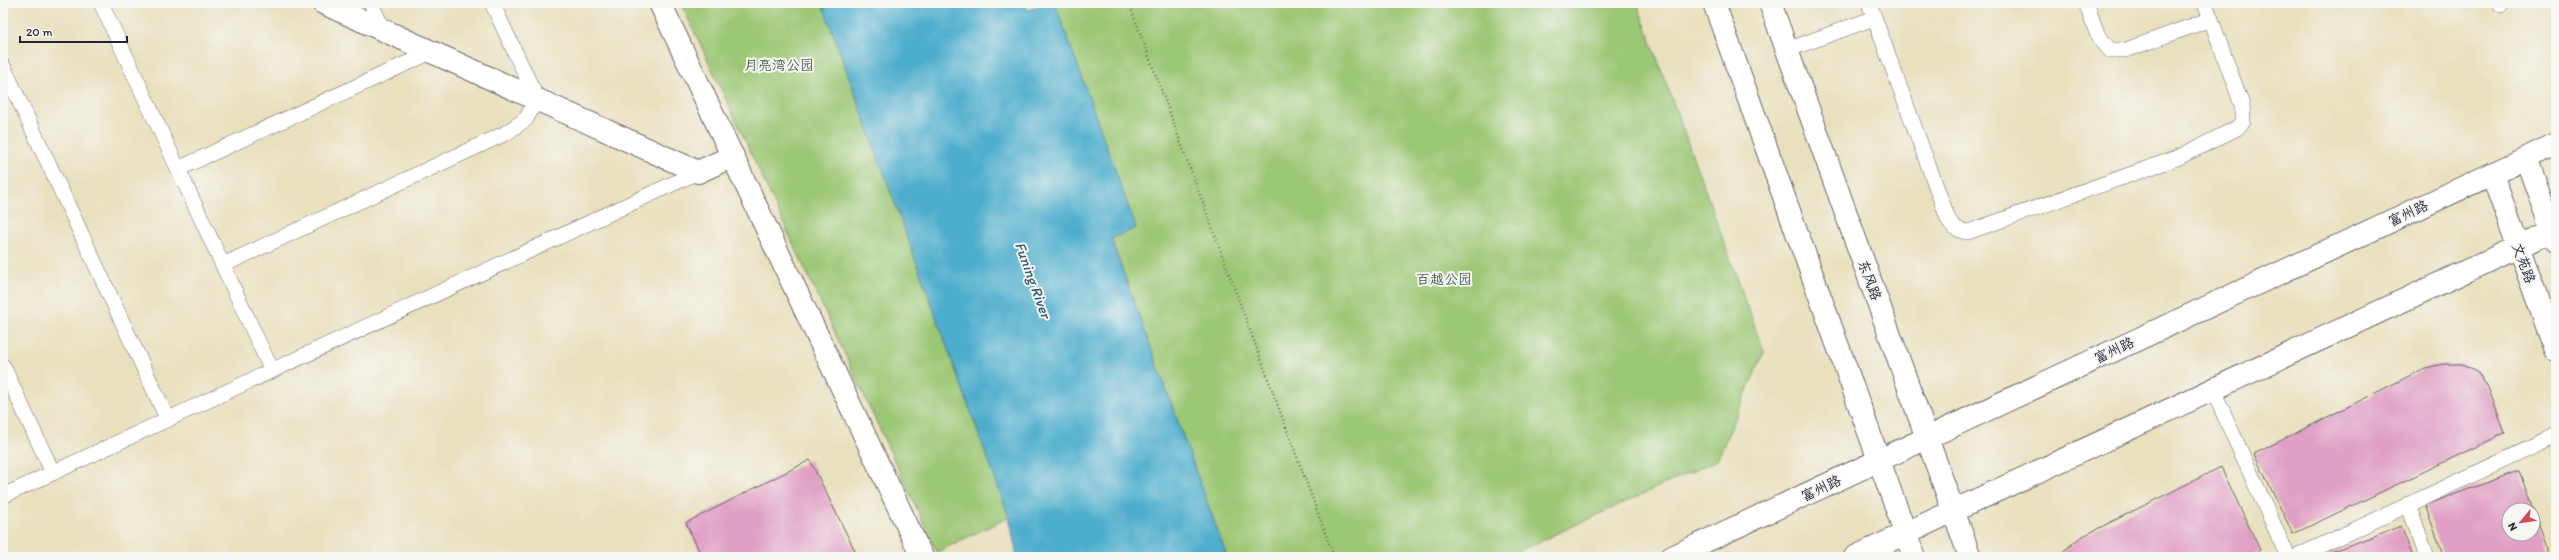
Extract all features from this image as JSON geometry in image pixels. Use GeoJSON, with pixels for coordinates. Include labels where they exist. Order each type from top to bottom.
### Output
{"type":"FeatureCollection","features":[{"type":"Feature","properties":{"kind":"main road"},"geometry":{"type":"LineString","coordinates":[[323,3],[698,172],[732,156]]}},
{"type":"Feature","properties":{"kind":"main road"},"geometry":{"type":"LineString","coordinates":[[660,3],[922,557]]}},
{"type":"Feature","properties":{"kind":"main road"},"geometry":{"type":"LineString","coordinates":[[1714,3],[1914,557]]}},
{"type":"Feature","properties":{"kind":"main road","name":"东风路"},"geometry":{"type":"LineString","coordinates":[[1770,3],[1970,557]]}},
{"type":"Feature","properties":{"kind":"main road","name":"富州路"},"geometry":{"type":"LineString","coordinates":[[1672,557],[2556,144]]}},
{"type":"Feature","properties":{"kind":"main road"},"geometry":{"type":"LineString","coordinates":[[1855,557],[2518,247],[2555,234],[2526,158]]}},
{"type":"Feature","properties":{"kind":"main road","name":"文苑路"},"geometry":{"type":"LineString","coordinates":[[2492,174],[2556,352]]}},
{"type":"Feature","properties":{"kind":"lane"},"geometry":{"type":"LineString","coordinates":[[101,3],[272,371]]}},
{"type":"Feature","properties":{"kind":"lane"},"geometry":{"type":"LineString","coordinates":[[371,3],[383,30]]}},
{"type":"Feature","properties":{"kind":"lane"},"geometry":{"type":"LineString","coordinates":[[223,265],[506,133],[526,119],[537,99],[492,3]]}},
{"type":"Feature","properties":{"kind":"lane"},"geometry":{"type":"LineString","coordinates":[[1869,3],[1948,219],[1953,226],[1960,231],[1968,232],[2177,158],[2237,128],[2243,122],[2242,105],[2205,3]]}},
{"type":"Feature","properties":{"kind":"lane"},"geometry":{"type":"LineString","coordinates":[[2086,3],[2098,36],[2110,50],[2126,50],[2211,19]]}},
{"type":"Feature","properties":{"kind":"lane"},"geometry":{"type":"LineString","coordinates":[[1787,50],[1874,18]]}},
{"type":"Feature","properties":{"kind":"lane"},"geometry":{"type":"LineString","coordinates":[[178,169],[431,52]]}},
{"type":"Feature","properties":{"kind":"lane"},"geometry":{"type":"LineString","coordinates":[[3,66],[168,420]]}},
{"type":"Feature","properties":{"kind":"lane"},"geometry":{"type":"LineString","coordinates":[[3,496],[698,172]]}},
{"type":"Feature","properties":{"kind":"lane"},"geometry":{"type":"LineString","coordinates":[[3,366],[53,473]]}},
{"type":"Feature","properties":{"kind":"lane"},"geometry":{"type":"LineString","coordinates":[[2213,390],[2288,557]]}},
{"type":"Feature","properties":{"kind":"lane"},"geometry":{"type":"LineString","coordinates":[[2296,557],[2556,436]]}},
{"type":"Feature","properties":{"kind":"lane"},"geometry":{"type":"LineString","coordinates":[[2408,504],[2427,557]]}},
{"type":"Feature","properties":{"kind":"path"},"geometry":{"type":"LineString","coordinates":[[1129,3],[1334,557]]}},
{"type":"Feature","properties":{"kind":"green space","name":"月亮湾公园"},"geometry":{"type":"Polygon","coordinates":[[[681,3],[822,3],[1009,517],[937,552],[681,3]]]}},
{"type":"Feature","properties":{"kind":"green space","name":"百越公园"},"geometry":{"type":"Polygon","coordinates":[[[1055,3],[1637,3],[1764,352],[1717,460],[1506,557],[1227,557],[1111,238],[1136,228],[1055,3]]]}},
{"type":"Feature","properties":{"kind":"water","name":"Funing River"},"geometry":{"type":"Polygon","coordinates":[[[822,3],[1025,3],[1028,10],[1045,3],[1055,3],[1136,228],[1111,239],[1227,557],[1017,557],[1009,517],[822,3]]]}},
{"type":"Feature","properties":{"kind":"building"},"geometry":{"type":"Polygon","coordinates":[[[2444,364],[2462,364],[2478,372],[2489,390],[2505,433],[2293,534],[2254,454],[2425,368],[2444,364]]]}},
{"type":"Feature","properties":{"kind":"building"},"geometry":{"type":"Polygon","coordinates":[[[810,460],[858,557],[702,557],[686,523],[810,460]]]}},
{"type":"Feature","properties":{"kind":"building"},"geometry":{"type":"Polygon","coordinates":[[[2221,467],[2260,550],[2246,557],[2056,557],[2081,537],[2221,467]]]}},
{"type":"Feature","properties":{"kind":"building"},"geometry":{"type":"Polygon","coordinates":[[[2519,471],[2531,502],[2501,502],[2501,542],[2541,542],[2541,530],[2551,557],[2444,557],[2425,505],[2519,471]]]}},
{"type":"Feature","properties":{"kind":"building"},"geometry":{"type":"Polygon","coordinates":[[[2401,526],[2413,557],[2317,557],[2401,526]]]}}]}
